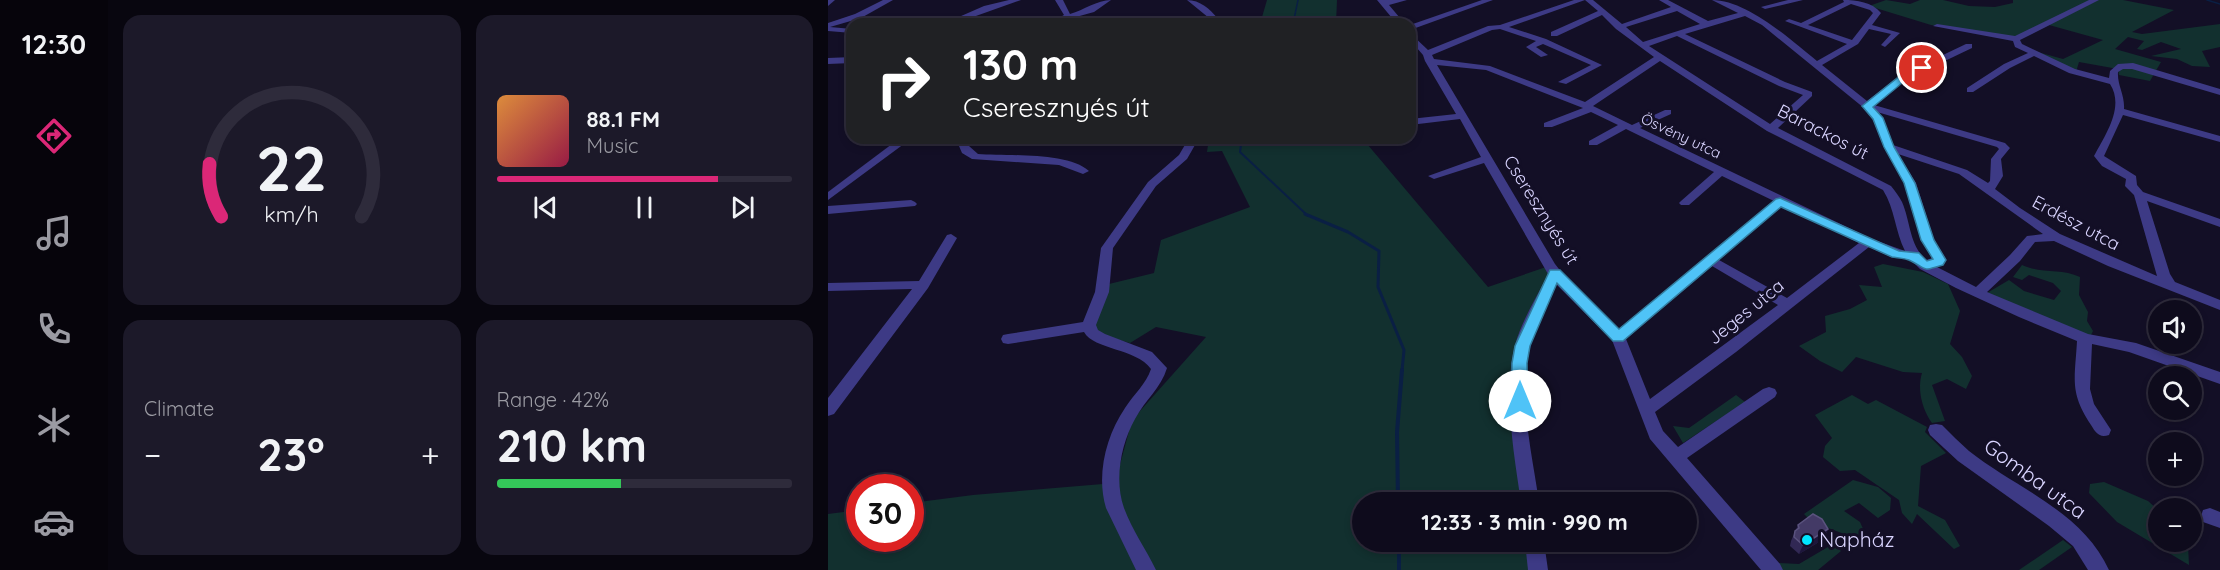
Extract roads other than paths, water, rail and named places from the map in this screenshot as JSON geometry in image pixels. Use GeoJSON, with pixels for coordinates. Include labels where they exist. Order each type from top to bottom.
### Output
{"type":"FeatureCollection","features":[{"type":"Feature","properties":{"kind":"street"},"geometry":{"type":"LineString","coordinates":[[828,4],[831,0]]}},
{"type":"Feature","properties":{"kind":"street"},"geometry":{"type":"LineString","coordinates":[[853,18],[889,0]]}},
{"type":"Feature","properties":{"kind":"street"},"geometry":{"type":"LineString","coordinates":[[961,18],[1017,0]]}},
{"type":"Feature","properties":{"kind":"street"},"geometry":{"type":"LineString","coordinates":[[1059,0],[1068,16],[1074,18]]}},
{"type":"Feature","properties":{"kind":"street"},"geometry":{"type":"LineString","coordinates":[[1064,18],[1091,10],[1107,0]]}},
{"type":"Feature","properties":{"kind":"street"},"geometry":{"type":"LineString","coordinates":[[1191,0],[1213,18]]}},
{"type":"Feature","properties":{"kind":"street"},"geometry":{"type":"LineString","coordinates":[[1382,2],[1403,0]]}},
{"type":"Feature","properties":{"kind":"street"},"geometry":{"type":"LineString","coordinates":[[1416,26],[1489,0]]}},
{"type":"Feature","properties":{"kind":"street"},"geometry":{"type":"LineString","coordinates":[[1428,58],[1491,28],[1501,27],[1581,0]]}},
{"type":"Feature","properties":{"kind":"street"},"geometry":{"type":"LineString","coordinates":[[1589,0],[1604,0]]}},
{"type":"Feature","properties":{"kind":"street","name":"Barackos út"},"geometry":{"type":"LineString","coordinates":[[1589,0],[1642,45],[1771,129],[1887,188],[1896,202],[1905,238],[1914,256],[1925,266],[1978,293],[2085,338],[2131,347],[2220,378]]}},
{"type":"Feature","properties":{"kind":"street"},"geometry":{"type":"LineString","coordinates":[[1663,0],[1707,24]]}},
{"type":"Feature","properties":{"kind":"street"},"geometry":{"type":"LineString","coordinates":[[1716,0],[1765,23],[1867,106],[1881,124],[1889,147],[1910,183],[1928,240],[1940,260],[1925,266]]}},
{"type":"Feature","properties":{"kind":"street"},"geometry":{"type":"LineString","coordinates":[[1756,0],[1765,7]]}},
{"type":"Feature","properties":{"kind":"street"},"geometry":{"type":"LineString","coordinates":[[1642,45],[1707,24],[1749,15],[1765,7],[1799,0]]}},
{"type":"Feature","properties":{"kind":"street"},"geometry":{"type":"LineString","coordinates":[[1802,25],[1841,7],[1848,3],[1847,0],[1876,10],[1853,44],[1816,65]]}},
{"type":"Feature","properties":{"kind":"street"},"geometry":{"type":"LineString","coordinates":[[1937,26],[2016,39],[2095,0]]}},
{"type":"Feature","properties":{"kind":"street"},"geometry":{"type":"LineString","coordinates":[[1382,2],[1396,18]]}},
{"type":"Feature","properties":{"kind":"street"},"geometry":{"type":"LineString","coordinates":[[1619,27],[1677,8]]}},
{"type":"Feature","properties":{"kind":"street"},"geometry":{"type":"LineString","coordinates":[[1554,34],[1602,12]]}},
{"type":"Feature","properties":{"kind":"street"},"geometry":{"type":"LineString","coordinates":[[828,27],[846,20]]}},
{"type":"Feature","properties":{"kind":"street"},"geometry":{"type":"LineString","coordinates":[[1789,21],[1853,44]]}},
{"type":"Feature","properties":{"kind":"street"},"geometry":{"type":"LineString","coordinates":[[1866,26],[1896,33],[1885,45]]}},
{"type":"Feature","properties":{"kind":"street"},"geometry":{"type":"LineString","coordinates":[[828,27],[846,30]]}},
{"type":"Feature","properties":{"kind":"street"},"geometry":{"type":"LineString","coordinates":[[1501,27],[1543,41],[1598,65],[1563,82]]}},
{"type":"Feature","properties":{"kind":"street"},"geometry":{"type":"LineString","coordinates":[[1677,33],[1782,84],[1809,94],[1771,129]]}},
{"type":"Feature","properties":{"kind":"street"},"geometry":{"type":"LineString","coordinates":[[2016,39],[2018,45],[2072,72],[2113,82],[2117,86],[2121,111],[2099,156],[2103,163],[2125,172],[2132,178],[2131,186],[2139,194],[2220,223]]}},
{"type":"Feature","properties":{"kind":"street"},"geometry":{"type":"LineString","coordinates":[[1543,41],[1530,47],[1544,55]]}},
{"type":"Feature","properties":{"kind":"street","name":"Cseresznyés út"},"geometry":{"type":"LineString","coordinates":[[1416,43],[1428,58],[1555,273],[1618,338],[1656,434],[1773,570]]}},
{"type":"Feature","properties":{"kind":"street"},"geometry":{"type":"LineString","coordinates":[[1867,106],[1904,77],[1969,46]]}},
{"type":"Feature","properties":{"kind":"street"},"geometry":{"type":"LineString","coordinates":[[1970,90],[2007,66],[2034,53]]}},
{"type":"Feature","properties":{"kind":"street"},"geometry":{"type":"LineString","coordinates":[[1548,125],[1589,107],[1660,57]]}},
{"type":"Feature","properties":{"kind":"street","name":"Ösvény utca"},"geometry":{"type":"LineString","coordinates":[[1428,58],[1487,68],[1518,77],[1589,107],[1780,202],[1868,242],[1896,254],[1914,256]]}},
{"type":"Feature","properties":{"kind":"street"},"geometry":{"type":"LineString","coordinates":[[828,61],[846,60]]}},
{"type":"Feature","properties":{"kind":"street"},"geometry":{"type":"LineString","coordinates":[[2113,82],[2114,71],[2126,65],[2152,70],[2220,92]]}},
{"type":"Feature","properties":{"kind":"street"},"geometry":{"type":"LineString","coordinates":[[1867,106],[2001,145],[2005,148],[1996,159],[1999,176],[1997,182],[1988,189]]}},
{"type":"Feature","properties":{"kind":"street"},"geometry":{"type":"LineString","coordinates":[[2121,111],[2220,139]]}},
{"type":"Feature","properties":{"kind":"street"},"geometry":{"type":"LineString","coordinates":[[1593,143],[1668,112]]}},
{"type":"Feature","properties":{"kind":"street"},"geometry":{"type":"LineString","coordinates":[[1416,121],[1461,116]]}},
{"type":"Feature","properties":{"kind":"street"},"geometry":{"type":"LineString","coordinates":[[828,197],[899,144]]}},
{"type":"Feature","properties":{"kind":"street"},"geometry":{"type":"LineString","coordinates":[[966,144],[966,151],[976,158],[1059,162],[1083,171]]}},
{"type":"Feature","properties":{"kind":"street"},"geometry":{"type":"LineString","coordinates":[[1146,570],[1114,506],[1111,488],[1114,460],[1127,418],[1153,384],[1160,368],[1155,359],[1131,348],[1104,341],[1092,333],[1090,326],[1102,292],[1107,248],[1152,184],[1183,157],[1191,144]]}},
{"type":"Feature","properties":{"kind":"street","name":"Erdész utca"},"geometry":{"type":"LineString","coordinates":[[1889,147],[1963,172],[2056,237],[2112,264],[2220,305]]}},
{"type":"Feature","properties":{"kind":"street"},"geometry":{"type":"LineString","coordinates":[[1434,176],[1486,159]]}},
{"type":"Feature","properties":{"kind":"street"},"geometry":{"type":"LineString","coordinates":[[1685,203],[1721,171]]}},
{"type":"Feature","properties":{"kind":"street"},"geometry":{"type":"LineString","coordinates":[[2139,194],[2163,274],[2169,284]]}},
{"type":"Feature","properties":{"kind":"street"},"geometry":{"type":"LineString","coordinates":[[1618,338],[1780,202]]}},
{"type":"Feature","properties":{"kind":"street"},"geometry":{"type":"LineString","coordinates":[[828,210],[911,204]]}},
{"type":"Feature","properties":{"kind":"street"},"geometry":{"type":"LineString","coordinates":[[1978,293],[2015,258],[2031,239],[2056,237]]}},
{"type":"Feature","properties":{"kind":"street"},"geometry":{"type":"LineString","coordinates":[[828,410],[923,285],[951,238]]}},
{"type":"Feature","properties":{"kind":"street","name":"Jeges utca"},"geometry":{"type":"LineString","coordinates":[[1647,409],[1709,367],[1868,242]]}},
{"type":"Feature","properties":{"kind":"street"},"geometry":{"type":"LineString","coordinates":[[1710,260],[1787,304]]}},
{"type":"Feature","properties":{"kind":"street"},"geometry":{"type":"LineString","coordinates":[[1529,492],[1520,401],[1519,363],[1528,332],[1555,273]]}},
{"type":"Feature","properties":{"kind":"street"},"geometry":{"type":"LineString","coordinates":[[828,287],[923,285]]}},
{"type":"Feature","properties":{"kind":"street"},"geometry":{"type":"LineString","coordinates":[[1008,339],[1090,326]]}},
{"type":"Feature","properties":{"kind":"street"},"geometry":{"type":"LineString","coordinates":[[2085,338],[2082,389],[2086,405],[2103,430]]}},
{"type":"Feature","properties":{"kind":"street"},"geometry":{"type":"LineString","coordinates":[[1675,458],[1769,393]]}},
{"type":"Feature","properties":{"kind":"street","name":"Gomba utca"},"geometry":{"type":"LineString","coordinates":[[1936,430],[1964,456],[2056,520],[2080,540],[2099,570]]}},
{"type":"Feature","properties":{"kind":"street"},"geometry":{"type":"LineString","coordinates":[[1536,552],[1538,570]]}},
{"type":"Feature","properties":{"kind":"waterway"},"geometry":{"type":"LineString","coordinates":[[1294,18],[1298,0]]}},
{"type":"Feature","properties":{"kind":"waterway"},"geometry":{"type":"LineString","coordinates":[[2207,0],[2220,4]]}},
{"type":"Feature","properties":{"kind":"waterway"},"geometry":{"type":"LineString","coordinates":[[1241,144],[1240,152],[1307,215]]}},
{"type":"Feature","properties":{"kind":"waterway"},"geometry":{"type":"LineString","coordinates":[[1307,215],[1348,232],[1379,251],[1378,287],[1404,350],[1402,371]]}},
{"type":"Feature","properties":{"kind":"waterway"},"geometry":{"type":"LineString","coordinates":[[1398,492],[1397,432],[1402,370]]}},
{"type":"Feature","properties":{"kind":"waterway"},"geometry":{"type":"LineString","coordinates":[[1399,552],[1399,570]]}},
{"type":"Feature","properties":{"kind":"place","name":"Napház"},"geometry":{"type":"Point","coordinates":[1807,540]}}]}
